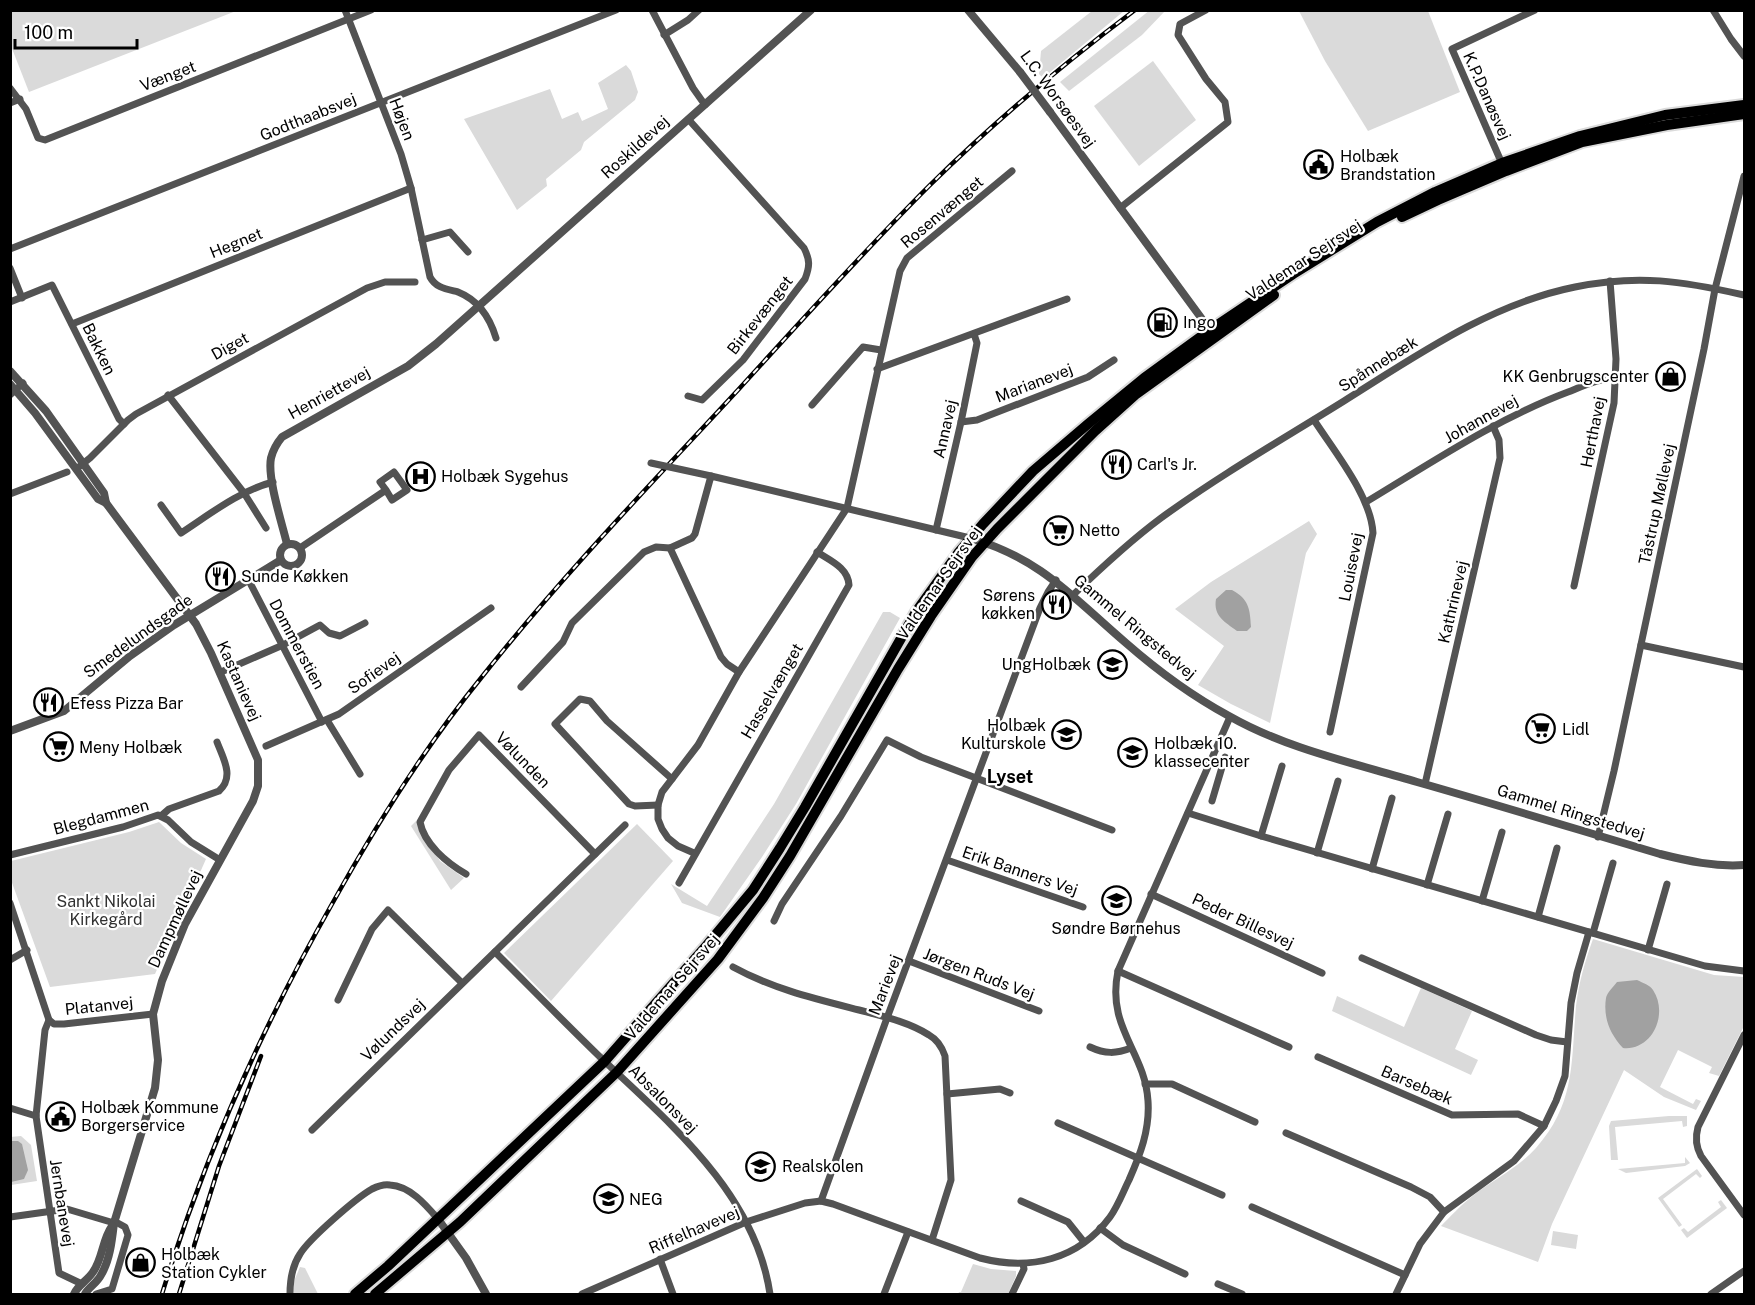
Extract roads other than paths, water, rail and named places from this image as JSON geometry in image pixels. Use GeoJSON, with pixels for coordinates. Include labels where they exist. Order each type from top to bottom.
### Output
{"type":"FeatureCollection","features":[{"type":"Feature","properties":{"kind":"main road","name":"Valdemar Sejrsvej"},"geometry":{"type":"LineString","coordinates":[[355,1294],[438,1219],[604,1061],[707,945],[758,883],[806,807],[916,612],[970,538],[1033,471],[1144,378],[1307,272],[1380,228],[1504,167],[1580,136],[1665,116],[1744,105]]}},
{"type":"Feature","properties":{"kind":"main road","name":"Valdemar Sejrsvej"},"geometry":{"type":"LineString","coordinates":[[1504,167],[1582,142],[1667,125],[1744,114]]}},
{"type":"Feature","properties":{"kind":"main road","name":"Valdemar Sejrsvej"},"geometry":{"type":"LineString","coordinates":[[375,1294],[448,1232],[617,1072],[718,959],[763,898],[920,634],[971,559],[1015,510],[1114,413],[1212,333]]}},
{"type":"Feature","properties":{"kind":"street","name":"Højen"},"geometry":{"type":"LineString","coordinates":[[345,10],[401,154],[411,188],[429,275],[439,287],[467,297],[480,307]]}},
{"type":"Feature","properties":{"kind":"street","name":"Vænget"},"geometry":{"type":"LineString","coordinates":[[10,88],[26,109],[38,138],[45,140],[371,10]]}},
{"type":"Feature","properties":{"kind":"street","name":"Godthaabsvej"},"geometry":{"type":"LineString","coordinates":[[10,249],[616,10]]}},
{"type":"Feature","properties":{"kind":"street"},"geometry":{"type":"LineString","coordinates":[[652,10],[693,88],[705,105]]}},
{"type":"Feature","properties":{"kind":"street"},"geometry":{"type":"LineString","coordinates":[[664,35],[699,10]]}},
{"type":"Feature","properties":{"kind":"street","name":"Roskildevej"},"geometry":{"type":"LineString","coordinates":[[480,307],[811,10]]}},
{"type":"Feature","properties":{"kind":"street","name":"L.C. Worsøesvej"},"geometry":{"type":"LineString","coordinates":[[968,10],[1020,72],[1212,333]]}},
{"type":"Feature","properties":{"kind":"street"},"geometry":{"type":"LineString","coordinates":[[1120,208],[1228,122],[1225,102],[1206,79],[1180,39],[1178,32],[1180,24],[1206,10]]}},
{"type":"Feature","properties":{"kind":"street","name":"K.P.Danøsvej"},"geometry":{"type":"LineString","coordinates":[[1504,167],[1452,49],[1535,10]]}},
{"type":"Feature","properties":{"kind":"street"},"geometry":{"type":"LineString","coordinates":[[1713,10],[1744,56]]}},
{"type":"Feature","properties":{"kind":"street"},"geometry":{"type":"LineString","coordinates":[[10,103],[20,99]]}},
{"type":"Feature","properties":{"kind":"street","name":"Birkevænget"},"geometry":{"type":"LineString","coordinates":[[688,120],[804,248],[809,257],[810,267],[805,279],[742,360],[702,400],[688,396]]}},
{"type":"Feature","properties":{"kind":"street","name":"Rosenvænget"},"geometry":{"type":"LineString","coordinates":[[847,508],[896,283],[907,258],[1012,171]]}},
{"type":"Feature","properties":{"kind":"street","name":"Tåstrup Møllevej"},"geometry":{"type":"LineString","coordinates":[[1598,837],[1641,645],[1715,289],[1744,176]]}},
{"type":"Feature","properties":{"kind":"street","name":"Hegnet"},"geometry":{"type":"LineString","coordinates":[[72,324],[411,188]]}},
{"type":"Feature","properties":{"kind":"street"},"geometry":{"type":"LineString","coordinates":[[422,240],[450,232],[468,252]]}},
{"type":"Feature","properties":{"kind":"street"},"geometry":{"type":"LineString","coordinates":[[10,268],[22,298],[10,302]]}},
{"type":"Feature","properties":{"kind":"street","name":"Spånnebæk"},"geometry":{"type":"LineString","coordinates":[[1073,596],[1118,553],[1160,518],[1417,355],[1512,307],[1554,292],[1610,281],[1636,279],[1673,281],[1744,295]]}},
{"type":"Feature","properties":{"kind":"street","name":"Herthavej"},"geometry":{"type":"LineString","coordinates":[[1574,586],[1613,409],[1616,377],[1610,281]]}},
{"type":"Feature","properties":{"kind":"street","name":"Diget"},"geometry":{"type":"LineString","coordinates":[[75,468],[123,424],[168,396],[363,290],[384,282],[415,282]]}},
{"type":"Feature","properties":{"kind":"street","name":"Bakken"},"geometry":{"type":"LineString","coordinates":[[22,298],[52,285],[123,424]]}},
{"type":"Feature","properties":{"kind":"street"},"geometry":{"type":"LineString","coordinates":[[878,369],[1067,299]]}},
{"type":"Feature","properties":{"kind":"street"},"geometry":{"type":"LineString","coordinates":[[480,307],[490,321],[496,338]]}},
{"type":"Feature","properties":{"kind":"street","name":"Henriettevej"},"geometry":{"type":"LineString","coordinates":[[287,544],[273,482],[272,455],[282,436],[412,363],[480,307]]}},
{"type":"Feature","properties":{"kind":"street","name":"Annavej"},"geometry":{"type":"LineString","coordinates":[[936,530],[977,343],[974,334]]}},
{"type":"Feature","properties":{"kind":"street"},"geometry":{"type":"LineString","coordinates":[[812,405],[863,347],[881,350]]}},
{"type":"Feature","properties":{"kind":"street","name":"Marianevej"},"geometry":{"type":"LineString","coordinates":[[961,422],[977,420],[1088,377],[1114,360]]}},
{"type":"Feature","properties":{"kind":"street","name":"Kastanievej"},"geometry":{"type":"LineString","coordinates":[[10,370],[15,388],[75,468],[104,493],[106,503],[190,615],[221,672],[258,760]]}},
{"type":"Feature","properties":{"kind":"street","name":"Johannevej"},"geometry":{"type":"LineString","coordinates":[[1366,502],[1493,426],[1558,395],[1616,377]]}},
{"type":"Feature","properties":{"kind":"street"},"geometry":{"type":"LineString","coordinates":[[168,396],[244,493],[266,528]]}},
{"type":"Feature","properties":{"kind":"street","name":"Louisevej"},"geometry":{"type":"LineString","coordinates":[[1314,420],[1366,502],[1372,521],[1372,539],[1330,732]]}},
{"type":"Feature","properties":{"kind":"street","name":"Kathrinevej"},"geometry":{"type":"LineString","coordinates":[[1425,784],[1499,462],[1500,445],[1493,426]]}},
{"type":"Feature","properties":{"kind":"street","name":"Gammel Ringstedvej"},"geometry":{"type":"LineString","coordinates":[[651,463],[970,538],[1026,560],[1056,580],[1127,644],[1195,696],[1263,733],[1313,751],[1598,837],[1688,861],[1724,866],[1744,865]]}},
{"type":"Feature","properties":{"kind":"street"},"geometry":{"type":"LineString","coordinates":[[10,494],[75,468]]}},
{"type":"Feature","properties":{"kind":"street"},"geometry":{"type":"LineString","coordinates":[[520,687],[563,642],[572,623],[644,552],[656,547],[670,548],[692,538],[711,476]]}},
{"type":"Feature","properties":{"kind":"street"},"geometry":{"type":"LineString","coordinates":[[161,505],[181,533],[244,493],[273,482]]}},
{"type":"Feature","properties":{"kind":"street"},"geometry":{"type":"LineString","coordinates":[[300,548],[386,490]]}},
{"type":"Feature","properties":{"kind":"street"},"geometry":{"type":"LineString","coordinates":[[694,853],[678,846],[668,838],[658,819],[658,805],[662,792],[698,745],[739,672],[847,508]]}},
{"type":"Feature","properties":{"kind":"street"},"geometry":{"type":"LineString","coordinates":[[287,544],[294,544],[300,548],[303,555],[297,564],[290,566],[281,560],[280,553],[287,544]]}},
{"type":"Feature","properties":{"kind":"street"},"geometry":{"type":"LineString","coordinates":[[670,548],[721,657],[739,672]]}},
{"type":"Feature","properties":{"kind":"street","name":"Hasselvænget"},"geometry":{"type":"LineString","coordinates":[[679,883],[694,853],[849,585],[849,577],[845,571],[817,552]]}},
{"type":"Feature","properties":{"kind":"street","name":"Smedelundsgade"},"geometry":{"type":"LineString","coordinates":[[10,731],[64,711],[130,656],[190,615],[281,560]]}},
{"type":"Feature","properties":{"kind":"street","name":"Dommerstien"},"geometry":{"type":"LineString","coordinates":[[248,579],[324,721],[360,774]]}},
{"type":"Feature","properties":{"kind":"street","name":"Marievej"},"geometry":{"type":"LineString","coordinates":[[821,1201],[1040,608],[1047,592],[1056,580]]}},
{"type":"Feature","properties":{"kind":"street","name":"Sofievej"},"geometry":{"type":"LineString","coordinates":[[266,746],[339,714],[491,608]]}},
{"type":"Feature","properties":{"kind":"street"},"geometry":{"type":"LineString","coordinates":[[221,672],[283,645],[320,625],[329,633],[340,636],[365,623]]}},
{"type":"Feature","properties":{"kind":"street"},"geometry":{"type":"LineString","coordinates":[[1641,645],[1744,667]]}},
{"type":"Feature","properties":{"kind":"street"},"geometry":{"type":"LineString","coordinates":[[658,805],[629,804],[555,724],[580,699],[590,701],[607,721],[672,779]]}},
{"type":"Feature","properties":{"kind":"street"},"geometry":{"type":"LineString","coordinates":[[821,1201],[980,1258],[1000,1263],[1023,1264],[1057,1257],[1084,1242],[1100,1228],[1116,1207],[1139,1158],[1148,1122],[1146,1084],[1117,1014],[1115,992],[1118,971],[1230,717]]}},
{"type":"Feature","properties":{"kind":"street","name":"Vølunden"},"geometry":{"type":"LineString","coordinates":[[466,874],[440,855],[420,822],[449,770],[479,735],[595,854]]}},
{"type":"Feature","properties":{"kind":"street"},"geometry":{"type":"LineString","coordinates":[[774,921],[782,904],[841,816],[887,740],[921,757],[1112,830]]}},
{"type":"Feature","properties":{"kind":"street"},"geometry":{"type":"LineString","coordinates":[[161,816],[169,809],[224,786],[228,771],[217,742]]}},
{"type":"Feature","properties":{"kind":"street"},"geometry":{"type":"LineString","coordinates":[[1212,801],[1225,756]]}},
{"type":"Feature","properties":{"kind":"street","name":"Dampmøllevej"},"geometry":{"type":"LineString","coordinates":[[114,1222],[156,1082],[158,1060],[153,1014],[162,981],[178,941],[253,801],[258,786],[258,760]]}},
{"type":"Feature","properties":{"kind":"street"},"geometry":{"type":"LineString","coordinates":[[1209,765],[1222,769]]}},
{"type":"Feature","properties":{"kind":"street"},"geometry":{"type":"LineString","coordinates":[[1261,836],[1282,766]]}},
{"type":"Feature","properties":{"kind":"street"},"geometry":{"type":"LineString","coordinates":[[1317,853],[1338,781]]}},
{"type":"Feature","properties":{"kind":"street"},"geometry":{"type":"LineString","coordinates":[[1372,869],[1392,798]]}},
{"type":"Feature","properties":{"kind":"street"},"geometry":{"type":"LineString","coordinates":[[1188,813],[1648,950],[1705,966],[1744,971]]}},
{"type":"Feature","properties":{"kind":"street"},"geometry":{"type":"LineString","coordinates":[[1427,885],[1448,814]]}},
{"type":"Feature","properties":{"kind":"street","name":"Blegdammen"},"geometry":{"type":"LineString","coordinates":[[10,855],[123,827],[151,816],[161,816],[191,842],[220,860]]}},
{"type":"Feature","properties":{"kind":"street"},"geometry":{"type":"LineString","coordinates":[[495,952],[625,825]]}},
{"type":"Feature","properties":{"kind":"street"},"geometry":{"type":"LineString","coordinates":[[1482,901],[1502,832]]}},
{"type":"Feature","properties":{"kind":"street"},"geometry":{"type":"LineString","coordinates":[[1538,917],[1557,848]]}},
{"type":"Feature","properties":{"kind":"street","name":"Erik Banners Vej"},"geometry":{"type":"LineString","coordinates":[[947,860],[1083,908]]}},
{"type":"Feature","properties":{"kind":"street"},"geometry":{"type":"LineString","coordinates":[[1396,1294],[1424,1236],[1444,1212],[1514,1161],[1544,1126],[1564,1076],[1577,973],[1613,863]]}},
{"type":"Feature","properties":{"kind":"street"},"geometry":{"type":"LineString","coordinates":[[1648,950],[1667,884]]}},
{"type":"Feature","properties":{"kind":"street","name":"Peder Billesvej"},"geometry":{"type":"LineString","coordinates":[[1151,894],[1322,973]]}},
{"type":"Feature","properties":{"kind":"street"},"geometry":{"type":"LineString","coordinates":[[10,903],[50,1020]]}},
{"type":"Feature","properties":{"kind":"street"},"geometry":{"type":"LineString","coordinates":[[338,1000],[372,929],[388,910],[462,983]]}},
{"type":"Feature","properties":{"kind":"street"},"geometry":{"type":"LineString","coordinates":[[10,960],[27,950]]}},
{"type":"Feature","properties":{"kind":"street","name":"Absalonsvej"},"geometry":{"type":"LineString","coordinates":[[495,952],[604,1061],[664,1116],[721,1183],[746,1221],[762,1263],[770,1294]]}},
{"type":"Feature","properties":{"kind":"street","name":"Vølundsvej"},"geometry":{"type":"LineString","coordinates":[[312,1130],[495,952]]}},
{"type":"Feature","properties":{"kind":"street"},"geometry":{"type":"LineString","coordinates":[[1362,958],[1527,1032],[1545,1039],[1567,1042]]}},
{"type":"Feature","properties":{"kind":"street","name":"Jørgen Ruds Vej"},"geometry":{"type":"LineString","coordinates":[[909,962],[1039,1011]]}},
{"type":"Feature","properties":{"kind":"street"},"geometry":{"type":"LineString","coordinates":[[733,967],[777,988],[887,1018],[923,1031],[937,1041],[945,1056],[951,1180],[932,1240]]}},
{"type":"Feature","properties":{"kind":"street"},"geometry":{"type":"LineString","coordinates":[[1118,971],[1289,1047]]}},
{"type":"Feature","properties":{"kind":"street","name":"Platanvej"},"geometry":{"type":"LineString","coordinates":[[50,1020],[54,1024],[64,1024],[153,1014]]}},
{"type":"Feature","properties":{"kind":"street","name":"Jernbanevej"},"geometry":{"type":"LineString","coordinates":[[50,1020],[45,1030],[36,1116],[59,1273],[82,1284]]}},
{"type":"Feature","properties":{"kind":"street"},"geometry":{"type":"LineString","coordinates":[[1744,1035],[1698,1127],[1696,1141],[1701,1156],[1744,1215]]}},
{"type":"Feature","properties":{"kind":"street"},"geometry":{"type":"LineString","coordinates":[[1090,1047],[1100,1052],[1110,1053],[1131,1048]]}},
{"type":"Feature","properties":{"kind":"street","name":"Barsebæk"},"geometry":{"type":"LineString","coordinates":[[1318,1057],[1452,1114],[1518,1114],[1544,1126]]}},
{"type":"Feature","properties":{"kind":"street"},"geometry":{"type":"LineString","coordinates":[[1146,1084],[1172,1084],[1256,1122]]}},
{"type":"Feature","properties":{"kind":"street"},"geometry":{"type":"LineString","coordinates":[[947,1094],[1000,1089],[1010,1093]]}},
{"type":"Feature","properties":{"kind":"street"},"geometry":{"type":"LineString","coordinates":[[10,1108],[36,1116]]}},
{"type":"Feature","properties":{"kind":"street"},"geometry":{"type":"LineString","coordinates":[[1058,1123],[1222,1195]]}},
{"type":"Feature","properties":{"kind":"street"},"geometry":{"type":"LineString","coordinates":[[1286,1133],[1411,1187],[1430,1197],[1444,1212]]}},
{"type":"Feature","properties":{"kind":"street"},"geometry":{"type":"LineString","coordinates":[[290,1294],[294,1268],[303,1249],[360,1198],[376,1187],[385,1185],[401,1187],[414,1194],[438,1219],[466,1258],[486,1294]]}},
{"type":"Feature","properties":{"kind":"street","name":"Riffelhavevej"},"geometry":{"type":"LineString","coordinates":[[582,1294],[746,1221],[805,1203],[821,1201]]}},
{"type":"Feature","properties":{"kind":"street"},"geometry":{"type":"LineString","coordinates":[[1021,1201],[1068,1222],[1084,1242]]}},
{"type":"Feature","properties":{"kind":"street"},"geometry":{"type":"LineString","coordinates":[[1252,1207],[1405,1275]]}},
{"type":"Feature","properties":{"kind":"street"},"geometry":{"type":"LineString","coordinates":[[10,1217],[72,1210],[125,1227],[128,1235],[112,1289],[96,1294]]}},
{"type":"Feature","properties":{"kind":"street"},"geometry":{"type":"LineString","coordinates":[[74,1294],[93,1272],[108,1231],[114,1222]]}},
{"type":"Feature","properties":{"kind":"street"},"geometry":{"type":"LineString","coordinates":[[85,1294],[102,1273],[112,1241],[114,1222]]}},
{"type":"Feature","properties":{"kind":"street"},"geometry":{"type":"LineString","coordinates":[[1100,1228],[1123,1245],[1185,1274]]}},
{"type":"Feature","properties":{"kind":"street"},"geometry":{"type":"LineString","coordinates":[[884,1294],[908,1232]]}},
{"type":"Feature","properties":{"kind":"street"},"geometry":{"type":"LineString","coordinates":[[660,1259],[673,1294]]}},
{"type":"Feature","properties":{"kind":"street"},"geometry":{"type":"LineString","coordinates":[[1012,1294],[1024,1269],[1023,1264]]}},
{"type":"Feature","properties":{"kind":"street"},"geometry":{"type":"LineString","coordinates":[[1711,1294],[1744,1272]]}},
{"type":"Feature","properties":{"kind":"street"},"geometry":{"type":"LineString","coordinates":[[1218,1284],[1242,1294]]}},
{"type":"Feature","properties":{"kind":"railway"},"geometry":{"type":"LineString","coordinates":[[162,1294],[178,1243],[216,1143],[281,998],[366,845],[420,759],[460,705],[511,640],[575,567],[904,211],[1003,117],[1081,51],[1135,10]]}},
{"type":"Feature","properties":{"kind":"railway"},"geometry":{"type":"LineString","coordinates":[[179,1294],[219,1166],[261,1056]]}},
{"type":"Feature","properties":{"kind":"place","name":"Holbæk Brandstation"},"geometry":{"type":"Point","coordinates":[1319,165]}},
{"type":"Feature","properties":{"kind":"place","name":"Ingo"},"geometry":{"type":"Point","coordinates":[1162,322]}},
{"type":"Feature","properties":{"kind":"place","name":"KK Genbrugscenter"},"geometry":{"type":"Point","coordinates":[1670,376]}},
{"type":"Feature","properties":{"kind":"place","name":"Carl's Jr."},"geometry":{"type":"Point","coordinates":[1116,464]}},
{"type":"Feature","properties":{"kind":"place","name":"Holbæk Sygehus"},"geometry":{"type":"Point","coordinates":[420,476]}},
{"type":"Feature","properties":{"kind":"place","name":"Netto"},"geometry":{"type":"Point","coordinates":[1058,530]}},
{"type":"Feature","properties":{"kind":"place","name":"Sunde Køkken"},"geometry":{"type":"Point","coordinates":[220,576]}},
{"type":"Feature","properties":{"kind":"place","name":"Sørens køkken"},"geometry":{"type":"Point","coordinates":[1056,604]}},
{"type":"Feature","properties":{"kind":"place","name":"UngHolbæk"},"geometry":{"type":"Point","coordinates":[1112,664]}},
{"type":"Feature","properties":{"kind":"place","name":"Efess Pizza Bar"},"geometry":{"type":"Point","coordinates":[49,703]}},
{"type":"Feature","properties":{"kind":"place","name":"Lidl"},"geometry":{"type":"Point","coordinates":[1541,729]}},
{"type":"Feature","properties":{"kind":"place","name":"Holbæk Kulturskole"},"geometry":{"type":"Point","coordinates":[1067,734]}},
{"type":"Feature","properties":{"kind":"place","name":"Meny Holbæk"},"geometry":{"type":"Point","coordinates":[58,747]}},
{"type":"Feature","properties":{"kind":"place","name":"Holbæk 10. klassecenter"},"geometry":{"type":"Point","coordinates":[1133,752]}},
{"type":"Feature","properties":{"kind":"place","name":"Søndre Børnehus"},"geometry":{"type":"Point","coordinates":[1116,900]}},
{"type":"Feature","properties":{"kind":"place","name":"Holbæk Kommune Borgerservice"},"geometry":{"type":"Point","coordinates":[60,1116]}},
{"type":"Feature","properties":{"kind":"place","name":"Realskolen"},"geometry":{"type":"Point","coordinates":[761,1166]}},
{"type":"Feature","properties":{"kind":"place","name":"NEG"},"geometry":{"type":"Point","coordinates":[608,1199]}},
{"type":"Feature","properties":{"kind":"place","name":"Holbæk Station Cykler"},"geometry":{"type":"Point","coordinates":[140,1263]}},
{"type":"Feature","properties":{"kind":"district","name":"Lyset"},"geometry":{"type":"Point","coordinates":[1010,776]}},
{"type":"Feature","properties":{"kind":"park label","name":"Sankt Nikolai Kirkegård"},"geometry":{"type":"Point","coordinates":[106,910]}}]}
